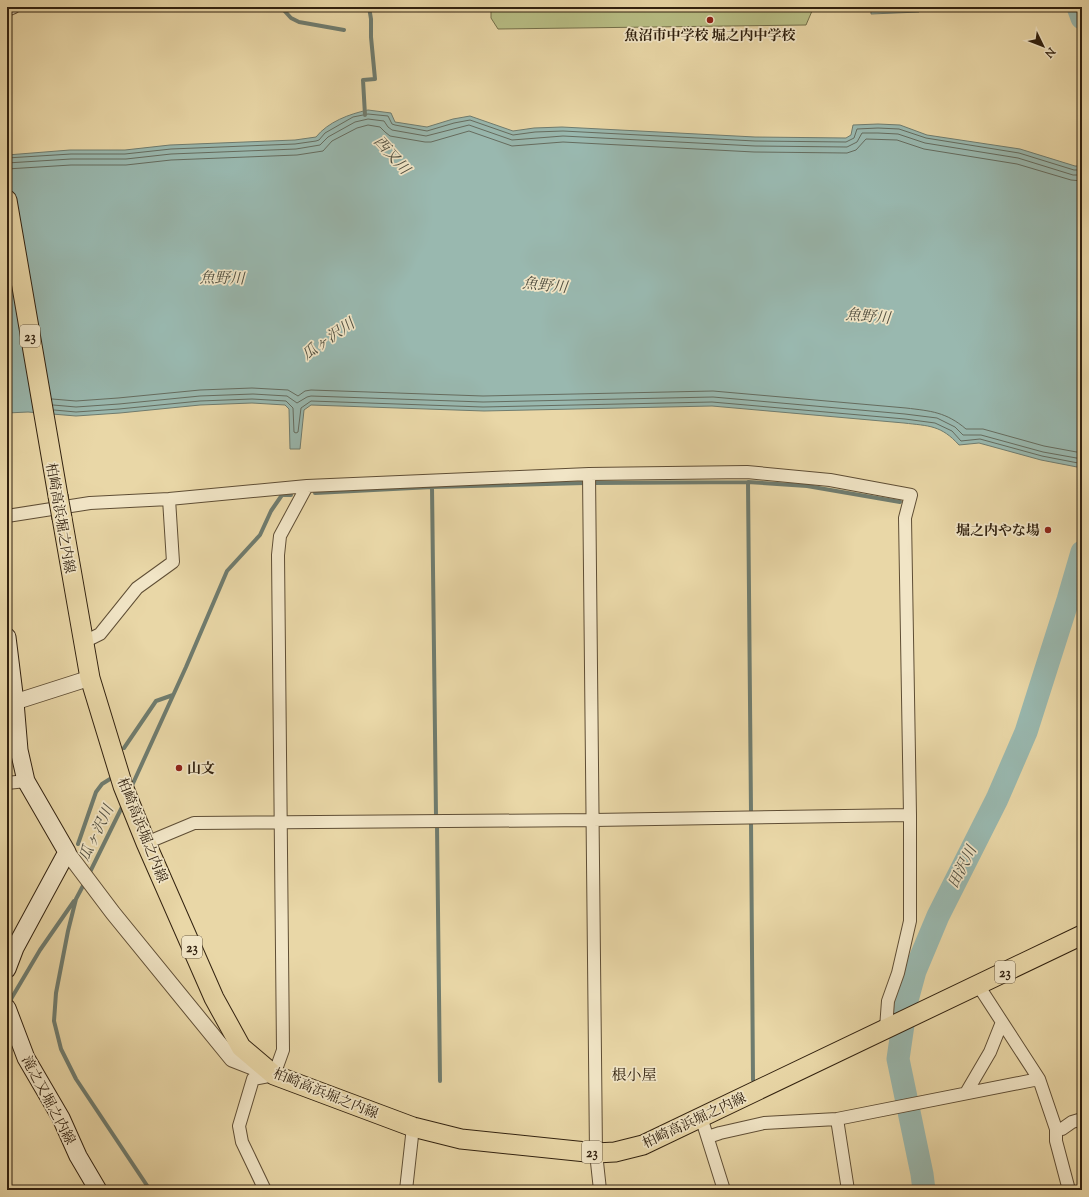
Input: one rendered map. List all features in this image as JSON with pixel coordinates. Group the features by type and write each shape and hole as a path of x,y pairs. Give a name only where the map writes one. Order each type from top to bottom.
{"main road":[{"name":"柏崎高浜堀之内線","path":"7,200 71,576 90,678 123,786 214,998 241,1047 274,1075 413,1127 461,1139 596,1153 615,1152 643,1145 1082,935"},
{"path":"7,637 11,701 26,781 67,852 15,948 7,970"},
{"name":"滝之又堀之内線","path":"7,1008 26,1058 61,1118 78,1156 98,1190"}],"street":[{"path":"7,10 14,7"},
{"path":"7,516 90,503 169,499 307,486 589,474 746,472 830,480 911,495 905,518 910,815 910,921 898,973 888,1001 890,1026"},
{"path":"589,474 596,1153 600,1190"},
{"path":"274,1075 283,1050 282,822 278,555 280,536 307,486"},
{"path":"84,642 100,634 137,588 173,562 169,499"},
{"path":"11,701 90,678"},
{"path":"7,783 26,781"},
{"path":"146,842 194,823 593,820 910,815"},
{"path":"67,852 113,913 232,1059 274,1075"},
{"path":"978,984 1040,1079 1056,1128 1056,1141 1069,1190"},
{"path":"966,1093 990,1052 1002,1022"},
{"path":"264,1190 242,1142 239,1126 253,1079 274,1075"},
{"path":"708,1137 764,1123 837,1119 1040,1079"},
{"path":"701,1117 724,1190"},
{"path":"837,1119 848,1190"},
{"path":"1056,1128 1062,1129 1072,1122 1082,1119"},
{"path":"406,1190 413,1127"}],"green space":[{"path":"491,7 812,7 812,11 806,25 498,29 491,18"}],"water":[{"path":"871,7 919,7 919,12 871,14"},
{"name":"魚野川","path":"368,110 391,113 395,122 427,127 453,119 470,116 513,131 534,128 562,127 755,137 846,138 851,135 853,125 900,125 927,135 1020,149 1075,166 1082,166 1082,470 1077,467 1041,460 979,443 959,445 940,430 928,426 712,406 484,411 311,405 304,410 300,449 290,449 289,409 285,405 252,403 200,405 76,416 28,412 7,413 7,155 70,150 125,150 170,145 295,140 316,137 339,119"}],"waterway":[{"path":"281,7 291,18 299,22 344,30"},
{"name":"西又川","path":"365,115 363,80 375,79 369,7"},
{"path":"1078,7 1082,18"},
{"path":"748,482 751,811"},
{"path":"593,483 748,482 807,486 900,502"},
{"path":"315,493 432,487 585,483"},
{"path":"432,487 436,816"},
{"name":"瓜ヶ沢川","path":"130,790 186,667 227,571 260,535 271,511 282,495 291,495"},
{"name":"田沢川","path":"924,1190 898,1059 906,1004 915,971 938,916 997,799 1026,732 1082,552"},
{"path":"124,748 156,701 173,695"},
{"path":"78,844 96,792 102,784 110,779"},
{"name":"瓜ヶ沢川","path":"88,876 124,803"},
{"path":"751,821 753,1080"},
{"path":"437,825 440,1081"},
{"name":"瓜ヶ沢川","path":"85,882 76,899 68,931 56,993 54,1021 61,1049 76,1079 150,1190"},
{"path":"11,999 40,950 74,901"}],"place":[{"name":"魚沼市中学校 堀之内中学校","path":"710,20"},
{"name":"堀之内やな場","path":"1048,530"},
{"name":"山文","path":"179,768"}],"district":[{"name":"根小屋","path":"634,1075"}]}
